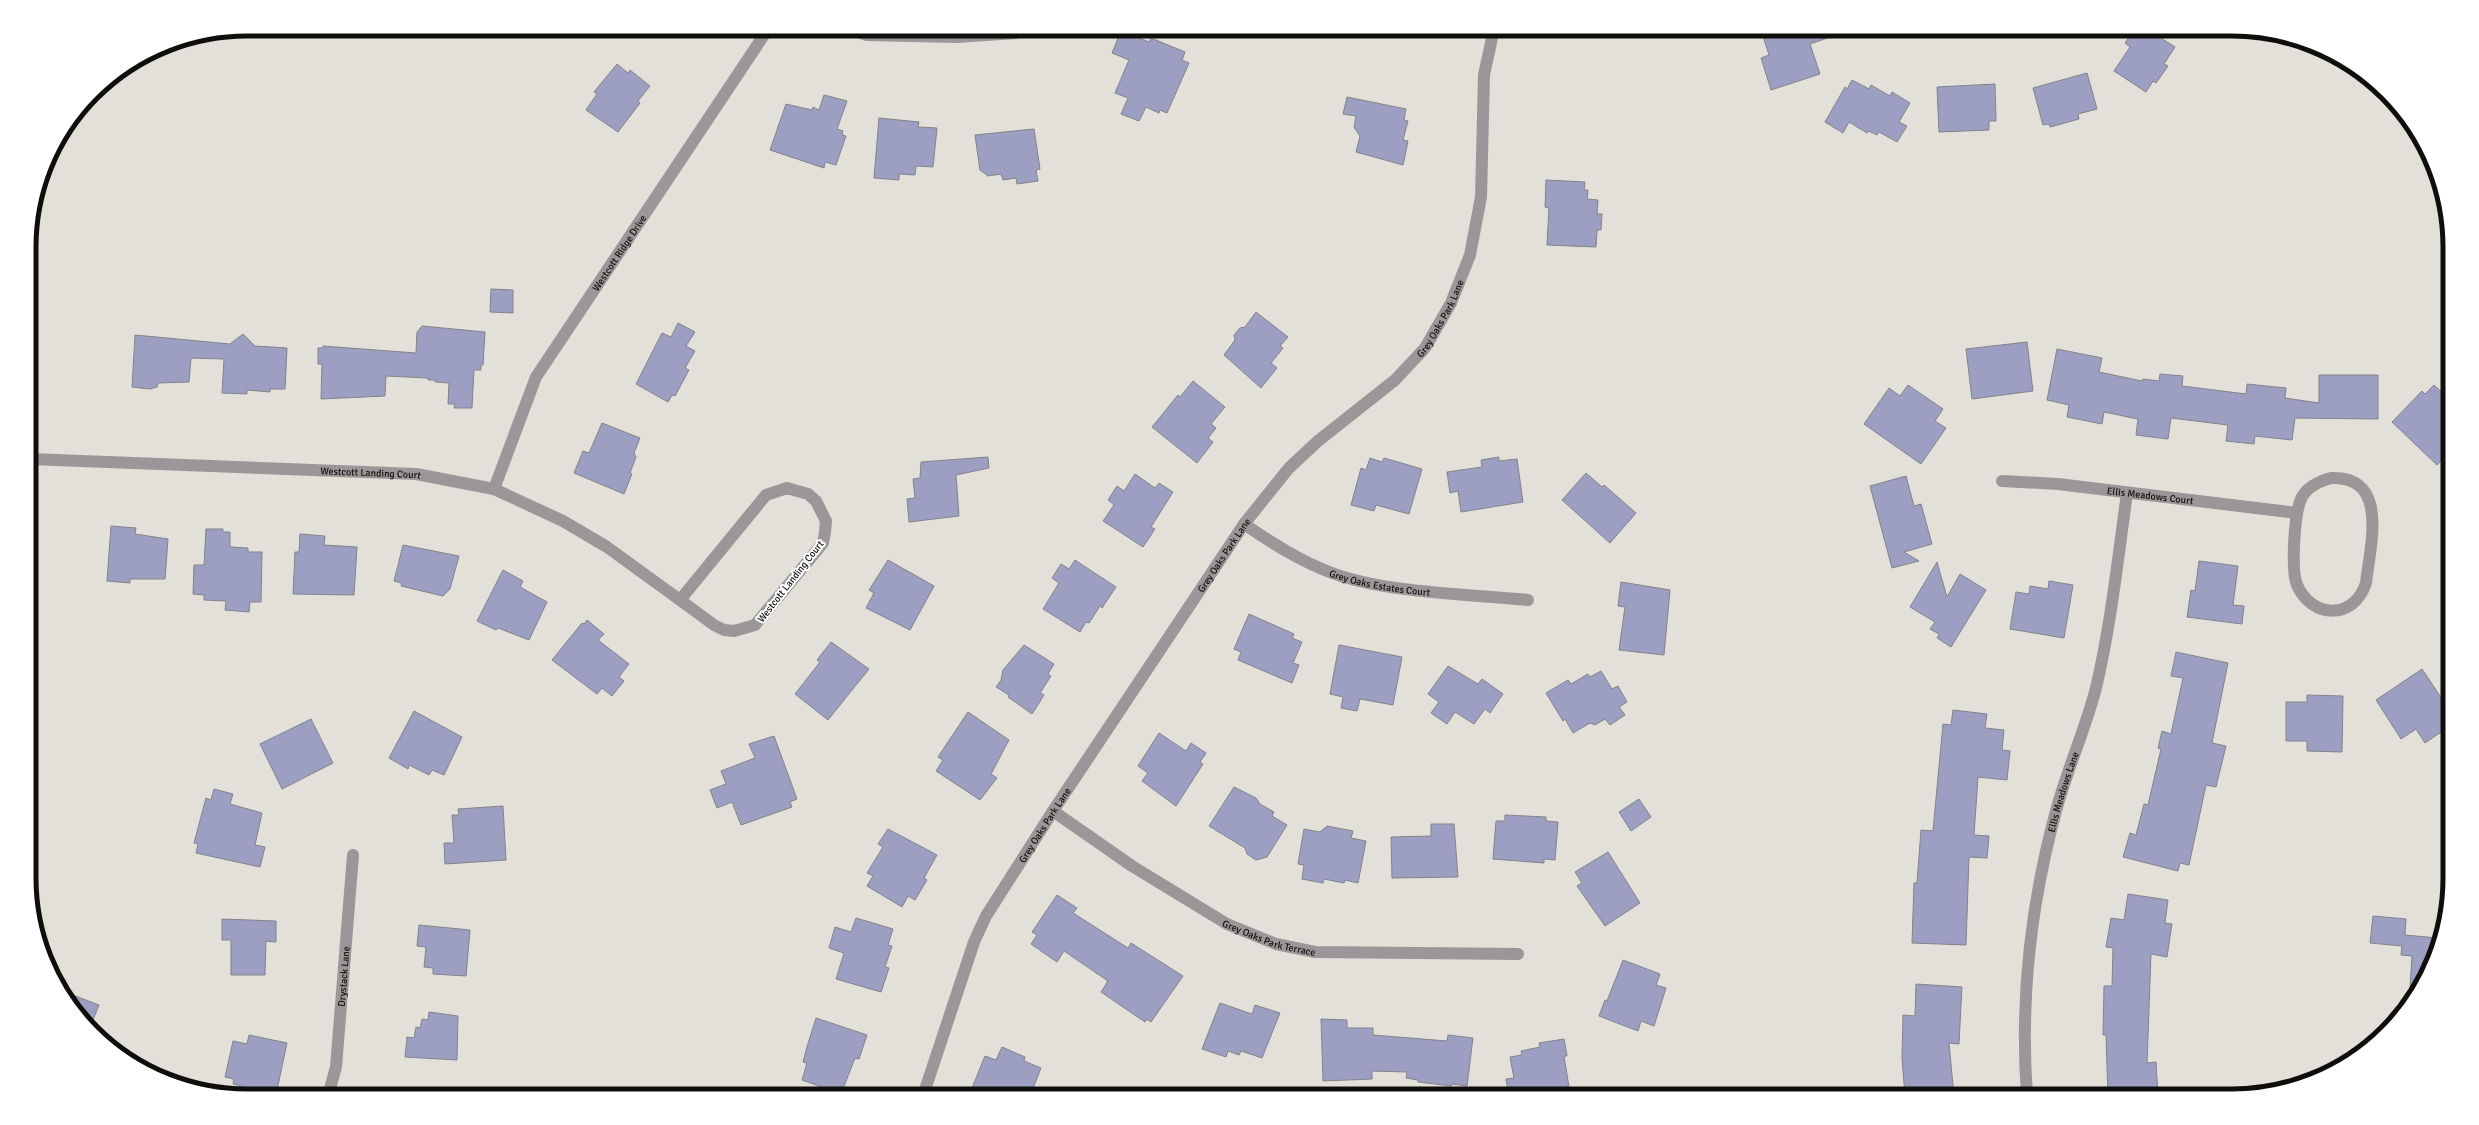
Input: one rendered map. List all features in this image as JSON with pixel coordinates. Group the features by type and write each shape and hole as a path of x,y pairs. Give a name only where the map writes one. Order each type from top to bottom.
{"street":[{"name":"Westcott Ridge Drive","path":"494,489 536,377 763,36"},
{"path":"911,36 971,36"},
{"name":"Grey Oaks Park Lane","path":"925,1089 974,942 1002,890 1244,524 1289,468 1318,441 1395,380 1415,359 1424,348 1451,303 1470,255 1481,196 1484,75 1492,36"},
{"name":"Westcott Landing Court","path":"36,459 416,474 494,489 563,521 601,543 714,625 724,630 734,631 755,625 823,543 826,521 816,501 808,494 787,488 766,495 680,600"},
{"path":"2344,478 2355,482 2365,491 2372,504 2373,518 2366,583 2357,602 2348,608 2337,611 2325,610 2314,605 2303,596 2296,583 2294,570 2297,513 2301,498 2319,481 2344,478"},
{"name":"Ellis Meadows Court","path":"2002,481 2058,484 2297,513"},
{"name":"Ellis Meadows Lane","path":"2027,1089 2026,985 2039,888 2056,811 2095,690 2105,649 2127,493"},
{"name":"Grey Oaks Estates Court","path":"1244,524 1289,554 1332,573 1375,584 1416,590 1528,600"},
{"name":"Grey Oaks Park Terrace","path":"1053,811 1132,866 1227,924 1276,944 1315,952 1518,954"},
{"name":"Drystack Lane","path":"330,1089 336,1067 353,855"}],"building":[{"path":"1119,36 1134,36 1149,42 1151,38 1185,52 1182,60 1189,63 1167,113 1160,110 1159,113 1146,107 1139,121 1121,114 1128,98 1115,93 1129,60 1112,53"},
{"path":"1763,36 1833,36 1810,44 1820,74 1771,90 1761,58 1769,55"},
{"path":"2130,36 2158,36 2175,47 2164,64 2168,66 2156,83 2153,81 2146,92 2114,71 2130,47 2125,43"},
{"path":"617,64 628,73 630,70 650,86 638,101 640,103 618,132 586,110 597,94 594,92"},
{"path":"2087,73 2097,109 2078,114 2079,119 2050,127 2049,124 2043,125 2033,88"},
{"path":"1852,80 1869,89 1871,85 1890,96 1892,92 1910,103 1899,122 1907,126 1897,142 1879,132 1877,135 1869,131 1867,133 1849,122 1843,133 1825,122 1845,87 1847,89"},
{"path":"1995,84 1996,121 1989,121 1989,130 1939,132 1937,87"},
{"path":"824,95 847,101 837,129 843,131 842,135 846,136 836,165 825,162 824,168 770,150 786,104 812,110 813,107 819,110"},
{"path":"1347,97 1406,109 1404,120 1408,121 1403,140 1408,141 1403,165 1356,152 1360,136 1354,127 1356,116 1343,114"},
{"path":"879,118 919,122 918,127 937,128 933,167 916,166 915,175 899,174 899,180 874,178"},
{"path":"1034,129 1040,169 1036,170 1038,181 1017,184 1016,178 1003,180 1001,174 988,176 980,170 975,135"},
{"path":"1546,180 1585,182 1584,190 1588,190 1587,199 1598,200 1597,214 1602,214 1601,230 1597,230 1596,247 1547,245 1549,208 1545,207"},
{"path":"491,289 513,290 513,313 490,312"},
{"path":"1256,312 1288,337 1280,346 1283,348 1271,363 1277,368 1261,388 1224,355 1235,340 1234,335 1240,328 1245,327"},
{"path":"678,323 695,332 686,346 695,351 685,368 689,370 675,396 672,395 668,402 636,384 662,333 671,337"},
{"path":"422,326 485,332 483,365 481,365 481,370 474,370 472,408 454,408 455,404 448,404 449,383 435,382 435,380 428,380 428,378 386,376 385,396 321,399 322,364 318,364 318,348 323,348 323,346 416,353 417,332"},
{"path":"243,334 255,346 287,348 285,389 270,389 270,392 247,390 247,394 222,393 224,359 191,358 189,382 158,383 157,387 150,389 132,387 135,335 230,344"},
{"path":"2027,342 2033,391 1972,399 1966,349"},
{"path":"2057,349 2102,358 2099,372 2142,381 2143,379 2159,381 2160,374 2183,376 2182,386 2246,394 2247,384 2286,388 2285,398 2319,403 2319,375 2378,375 2378,419 2295,418 2292,440 2255,436 2254,444 2226,441 2228,425 2171,418 2168,439 2136,435 2138,419 2104,412 2102,424 2067,417 2069,405 2047,400"},
{"path":"1193,381 1225,407 1211,424 1216,428 1208,438 1213,442 1197,463 1152,427 1178,395 1180,397"},
{"path":"1908,385 1943,409 1935,421 1946,428 1921,464 1864,424 1889,388 1900,396"},
{"path":"2434,385 2443,393 2443,399 2441,401 2443,403 2443,459 2437,465 2392,422 2422,391 2425,394"},
{"path":"602,423 640,438 634,453 636,457 630,473 632,474 624,494 574,473 583,451 589,453"},
{"path":"988,457 989,468 956,475 959,516 909,522 907,499 915,498 913,479 920,478 921,462"},
{"path":"1499,457 1499,461 1517,459 1523,502 1461,512 1458,491 1450,493 1447,472 1482,467 1481,460"},
{"path":"1370,458 1382,462 1384,458 1422,469 1409,514 1376,505 1374,511 1351,505 1361,468 1366,470"},
{"path":"1586,473 1602,487 1604,485 1636,513 1610,543 1562,500"},
{"path":"1135,474 1155,488 1159,483 1173,492 1151,527 1155,529 1143,547 1103,521 1114,505 1108,500 1117,486 1124,491"},
{"path":"1906,476 1914,506 1921,504 1932,544 1904,552 1919,561 1892,568 1870,486"},
{"path":"111,526 136,528 135,534 168,539 165,579 130,579 130,583 107,581"},
{"path":"206,529 223,529 223,532 230,532 230,547 248,548 248,552 262,552 261,602 250,602 249,612 225,610 226,601 204,600 204,595 193,594 194,565 204,565"},
{"path":"300,534 325,536 324,545 357,547 354,595 293,594 295,552 299,552"},
{"path":"403,545 459,556 450,589 443,596 401,586 402,583 394,581"},
{"path":"888,560 934,586 910,630 866,608 874,593 869,590"},
{"path":"1075,560 1116,587 1102,608 1100,606 1089,623 1086,622 1080,632 1043,609 1059,583 1052,578 1061,564 1069,569"},
{"path":"2199,561 2238,566 2233,605 2244,606 2242,624 2187,617 2191,590 2195,591"},
{"path":"1937,562 1947,597 1960,574 1986,590 1951,647 1937,638 1939,634 1930,629 1935,622 1910,607"},
{"path":"503,570 523,581 520,587 547,602 529,640 498,628 496,630 477,621"},
{"path":"2049,581 2073,585 2064,638 2010,629 2016,592 2029,594 2030,586 2048,589"},
{"path":"1621,582 1670,590 1664,655 1619,650 1625,607 1618,606"},
{"path":"1249,614 1294,634 1292,638 1302,642 1293,663 1299,665 1292,683 1238,660 1241,652 1234,649"},
{"path":"587,620 604,634 598,640 629,664 619,677 624,681 612,696 602,688 597,694 552,660 582,623 584,624"},
{"path":"831,642 869,669 828,720 795,694 820,662 817,660"},
{"path":"1024,645 1054,664 1048,674 1051,676 1040,693 1044,695 1032,714 1008,697 1009,695 996,687 1001,680 1003,670"},
{"path":"1339,645 1402,657 1393,705 1360,699 1357,711 1341,708 1343,697 1330,694"},
{"path":"2176,652 2228,663 2212,743 2226,746 2216,787 2206,785 2189,865 2180,863 2178,871 2123,857 2130,833 2136,835 2144,804 2148,805 2161,749 2158,748 2162,731 2171,734 2183,678 2171,676"},
{"path":"1448,666 1478,684 1482,679 1503,694 1490,713 1485,709 1474,724 1455,712 1447,724 1431,713 1439,702 1428,694"},
{"path":"2422,669 2443,700 2443,731 2425,743 2416,729 2401,739 2376,700"},
{"path":"1601,671 1612,689 1618,686 1627,702 1619,707 1625,715 1610,725 1605,719 1595,725 1590,723 1573,733 1565,719 1563,721 1546,693 1568,680 1571,684 1588,674 1590,677"},
{"path":"2307,695 2343,696 2342,752 2307,751 2307,741 2286,741 2286,702 2307,702"},
{"path":"1953,710 1987,714 1985,728 2004,730 2002,750 2010,751 2007,780 1978,777 1974,835 1989,836 1987,858 1969,857 1966,945 1912,943 1914,883 1917,883 1921,830 1933,831 1943,724 1951,725"},
{"path":"414,711 462,737 444,775 432,770 429,775 409,765 408,769 389,758"},
{"path":"968,712 1009,740 991,774 997,778 980,800 936,771 943,760 938,757"},
{"path":"311,719 333,763 282,789 260,744"},
{"path":"1159,733 1186,751 1191,743 1206,753 1200,762 1203,764 1176,806 1142,781 1148,773 1138,766"},
{"path":"774,736 797,799 790,802 792,807 741,825 732,802 717,808 710,790 726,784 721,771 755,758 749,744"},
{"path":"1234,787 1256,798 1260,804 1274,812 1272,816 1287,825 1267,857 1256,860 1247,854 1245,848 1209,826"},
{"path":"214,789 233,794 230,804 262,813 255,845 265,847 260,867 196,853 198,844 194,843 206,798 211,800"},
{"path":"1639,799 1651,817 1631,831 1619,812"},
{"path":"503,806 506,860 445,864 444,843 454,843 452,815 459,815 458,809"},
{"path":"1505,815 1546,817 1546,821 1558,822 1555,860 1544,859 1544,863 1493,859 1496,821 1505,821"},
{"path":"1431,824 1454,824 1458,877 1392,878 1391,837 1431,836"},
{"path":"1327,826 1353,831 1351,838 1366,841 1358,883 1345,880 1344,883 1324,879 1323,883 1302,879 1304,865 1298,864 1304,829 1320,832"},
{"path":"888,829 937,855 924,878 927,880 915,900 908,896 902,907 867,886 873,876 867,873 883,847 878,844"},
{"path":"1608,852 1640,903 1605,926 1577,886 1582,883 1575,872"},
{"path":"2128,894 2168,900 2165,923 2172,924 2167,957 2151,954 2147,1063 2156,1062 2158,1089 2108,1089 2106,1035 2103,1035 2104,986 2112,986 2113,948 2106,947 2111,918 2124,920"},
{"path":"1057,895 1077,908 1073,913 1128,948 1131,943 1183,976 1151,1022 1147,1019 1145,1022 1101,992 1108,981 1064,951 1057,962 1031,944 1037,935 1032,932"},
{"path":"2373,916 2406,919 2405,935 2435,938 2427,959 2410,992 2412,956 2401,955 2402,946 2370,943"},
{"path":"856,918 893,929 888,945 892,946 885,967 889,968 881,992 836,979 844,953 829,948 835,927 851,932"},
{"path":"222,919 276,921 276,942 266,941 265,975 231,975 231,940 222,940"},
{"path":"419,925 470,930 466,976 433,974 433,968 424,967 426,947 417,946"},
{"path":"1623,960 1660,974 1656,985 1666,988 1654,1026 1641,1021 1638,1031 1599,1016 1605,1000 1607,1001"},
{"path":"1916,984 1962,987 1959,1044 1949,1043 1953,1089 1904,1089 1902,1058 1903,1015 1915,1016"},
{"path":"71,994 99,1005 92,1021"},
{"path":"1220,1003 1252,1014 1255,1005 1280,1013 1262,1058 1241,1051 1239,1055 1228,1051 1226,1057 1202,1049"},
{"path":"429,1012 458,1016 457,1060 405,1057 407,1037 414,1038 416,1027 420,1028 422,1019 428,1020"},
{"path":"816,1018 867,1035 859,1059 855,1058 843,1089 827,1089 802,1080 807,1063 803,1062"},
{"path":"1321,1019 1347,1020 1347,1028 1373,1028 1373,1035 1447,1041 1448,1035 1473,1038 1467,1086 1452,1084 1451,1086 1418,1082 1418,1080 1406,1078 1407,1072 1372,1071 1372,1079 1323,1081"},
{"path":"249,1035 287,1043 277,1089 253,1089 233,1084 234,1079 225,1077 233,1041 247,1044"},
{"path":"1564,1039 1567,1056 1564,1056 1569,1087 1559,1089 1508,1089 1506,1079 1514,1078 1510,1057 1522,1055 1521,1051 1540,1047 1539,1043"},
{"path":"1002,1047 1025,1057 1024,1061 1041,1068 1033,1089 972,1088 985,1056 996,1060"}]}
